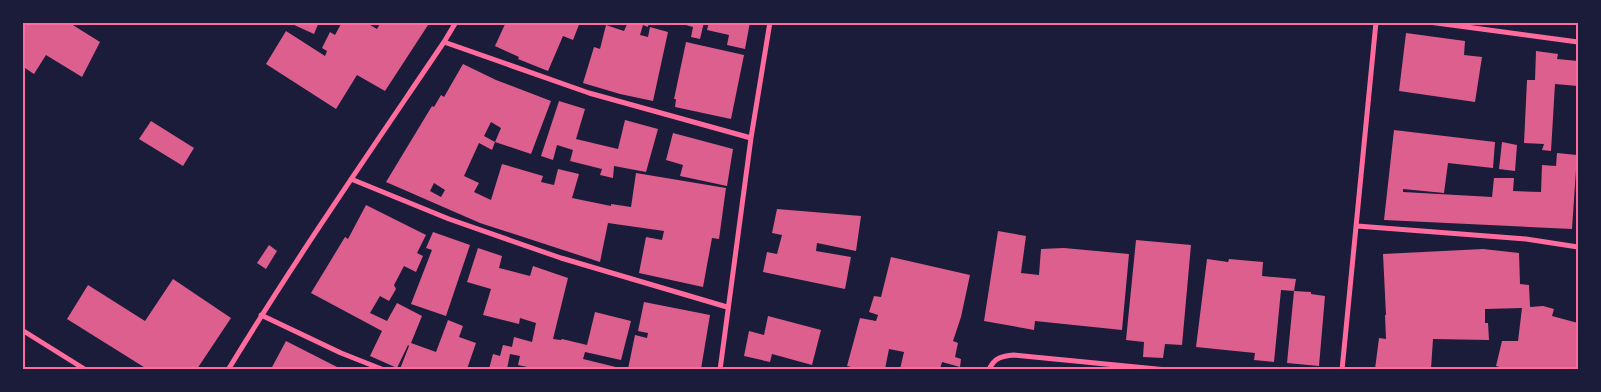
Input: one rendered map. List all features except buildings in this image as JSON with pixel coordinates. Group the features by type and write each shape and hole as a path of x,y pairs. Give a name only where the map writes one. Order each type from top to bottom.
{"street":[{"path":"228,370 261,316 456,22"},
{"path":"720,370 751,138 770,22"},
{"path":"1342,370 1376,22"},
{"path":"1429,22 1578,42"},
{"path":"444,42 589,93 751,138"},
{"path":"351,179 449,219 561,258 727,307"},
{"path":"1356,226 1526,239 1578,246"},
{"path":"261,316 341,353 384,370"},
{"path":"22,330 86,370"},
{"path":"989,370 991,364 1000,357 1014,355 1167,370"}]}
